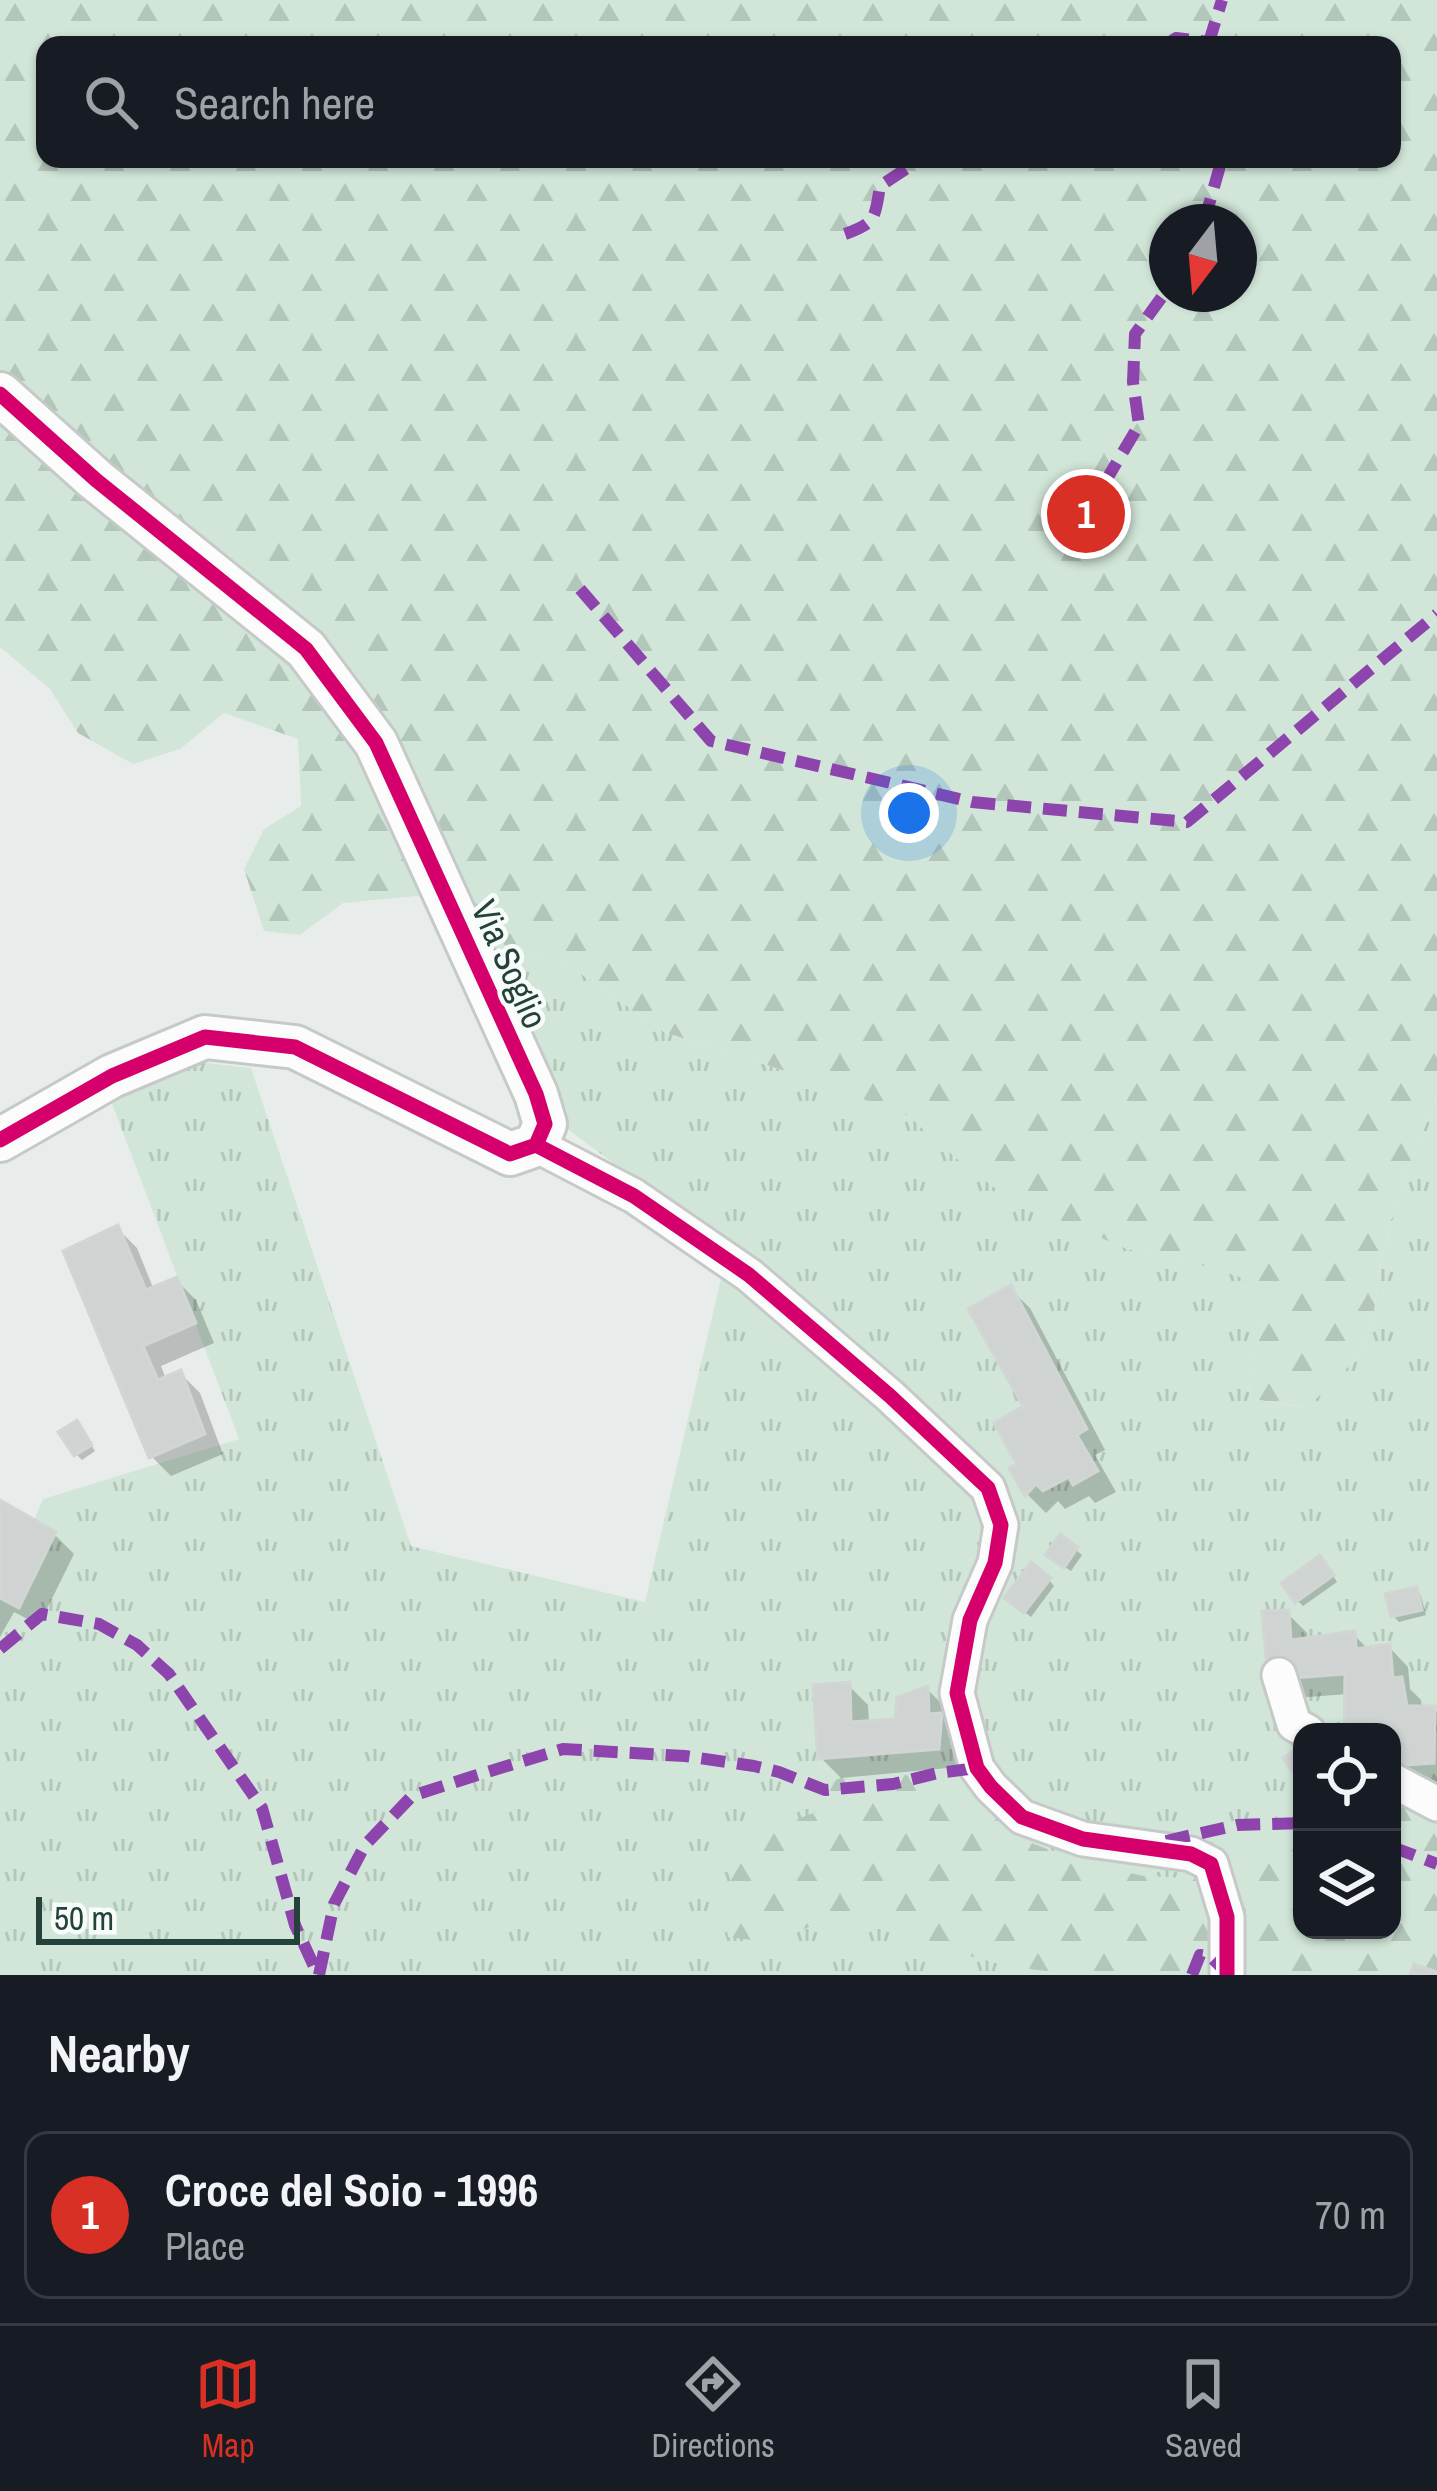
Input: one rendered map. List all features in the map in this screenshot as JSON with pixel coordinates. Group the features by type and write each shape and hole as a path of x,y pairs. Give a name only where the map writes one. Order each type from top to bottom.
{"street":[{"name":"Via Soglio","path":"0,394 96,480 306,649 376,743 536,1094 545,1124 536,1145"},
{"path":"0,1140 112,1076 205,1037 295,1047 510,1154 536,1145 634,1196 748,1275 890,1396 988,1488 1000,1525 998,1544 995,1563 970,1620 957,1693 977,1768 1022,1817 1082,1838 1191,1854 1211,1864 1227,1917 1227,1975"},
{"path":"1280,1675 1294,1723"},
{"path":"1401,1785 1437,1804"}],"green space":[{"path":"0,0 1437,0 1437,1098 1408,1167 1380,1263 1373,1320 1358,1357 1307,1408 1249,1398 1251,1364 1264,1323 1243,1278 1127,1249 1009,1198 907,1115 664,1032 567,964 486,939 406,776 0,371"},
{"path":"0,418 285,656 355,746 426,895 343,903 300,935 264,931 244,869 264,829 301,806 298,739 224,713 180,749 133,764 78,733 50,689 0,647"},
{"path":"486,939 567,964 664,1032 908,1115 970,1170 1127,1249 1244,1278 1264,1323 1251,1364 1249,1398 1306,1408 1358,1357 1373,1320 1380,1263 1408,1167 1437,1098 1437,1975 0,1975 0,1600 43,1499 239,1439 111,1101 197,1062 251,1068 411,1546 645,1602 728,1249 565,1127 560,1105"},
{"path":"1437,1725 1437,1975 1078,1975 1006,1966 942,1948 888,1923 832,1916 775,1943 728,1937 724,1900 736,1861 774,1828 816,1812 835,1780 871,1767 921,1778 1034,1844 1092,1865 1144,1876 1210,1879 1251,1860 1293,1795 1293,1939 1401,1939 1401,1745"}],"building":[{"path":"118,1225 146,1290 177,1277 196,1323 143,1346 158,1380 181,1370 205,1434 149,1458 63,1251"},
{"path":"1011,1285 1087,1429 1077,1435 1098,1471 1073,1485 1069,1477 1043,1491 1036,1484 1025,1496 1009,1468 1017,1464 994,1423 1023,1406 968,1309"},
{"path":"77,1420 92,1445 74,1456 58,1432"},
{"path":"0,1500 56,1532 19,1608 0,1598"},
{"path":"1060,1534 1078,1547 1064,1568 1045,1555"},
{"path":"1320,1555 1334,1575 1295,1603 1281,1583"},
{"path":"1031,1562 1051,1578 1024,1613 1004,1598"},
{"path":"1417,1587 1422,1610 1391,1617 1385,1594"},
{"path":"1289,1610 1291,1640 1355,1631 1356,1649 1390,1644 1393,1678 1402,1677 1407,1706 1435,1706 1434,1763 1401,1765 1401,1723 1344,1723 1345,1674 1268,1680 1262,1611"},
{"path":"850,1682 851,1722 895,1719 897,1697 928,1686 929,1714 942,1713 939,1749 818,1759 813,1685"},
{"path":"1293,1751 1293,1772 1283,1758"},
{"path":"1414,1964 1437,1972 1437,1975 1410,1975"}],"marked path":[{"path":"1211,36 1222,0"},
{"path":"845,234 872,218 880,186 907,168"},
{"path":"1209,204 1219,168"},
{"path":"1086,514 1139,425 1133,382 1135,334 1151,312"},
{"path":"580,589 711,741 972,802 1187,822 1437,614"},
{"path":"0,1649 42,1614 99,1624 137,1645 169,1674 262,1808 295,1925 318,1975"},
{"path":"319,1975 334,1904 365,1845 412,1796 474,1776 563,1749 685,1756 754,1766 825,1790 893,1784 977,1768"},
{"path":"1166,1841 1237,1825 1293,1823"},
{"path":"1401,1850 1437,1864"},
{"path":"1192,1975 1200,1955 1211,1957 1227,1973"}],"cycle path":[{"path":"0,394 96,480 306,649 376,743 536,1094 545,1124 536,1145 510,1154 295,1047 205,1037 112,1076 0,1140"},
{"path":"536,1145 634,1196 749,1275 988,1488 1001,1525 995,1563 970,1620 957,1693 977,1768 1022,1817 1083,1839 1191,1854 1211,1864 1227,1917 1227,1975"}],"place":[{"name":"Croce del Soio - 1996","path":"1086,514"}]}
